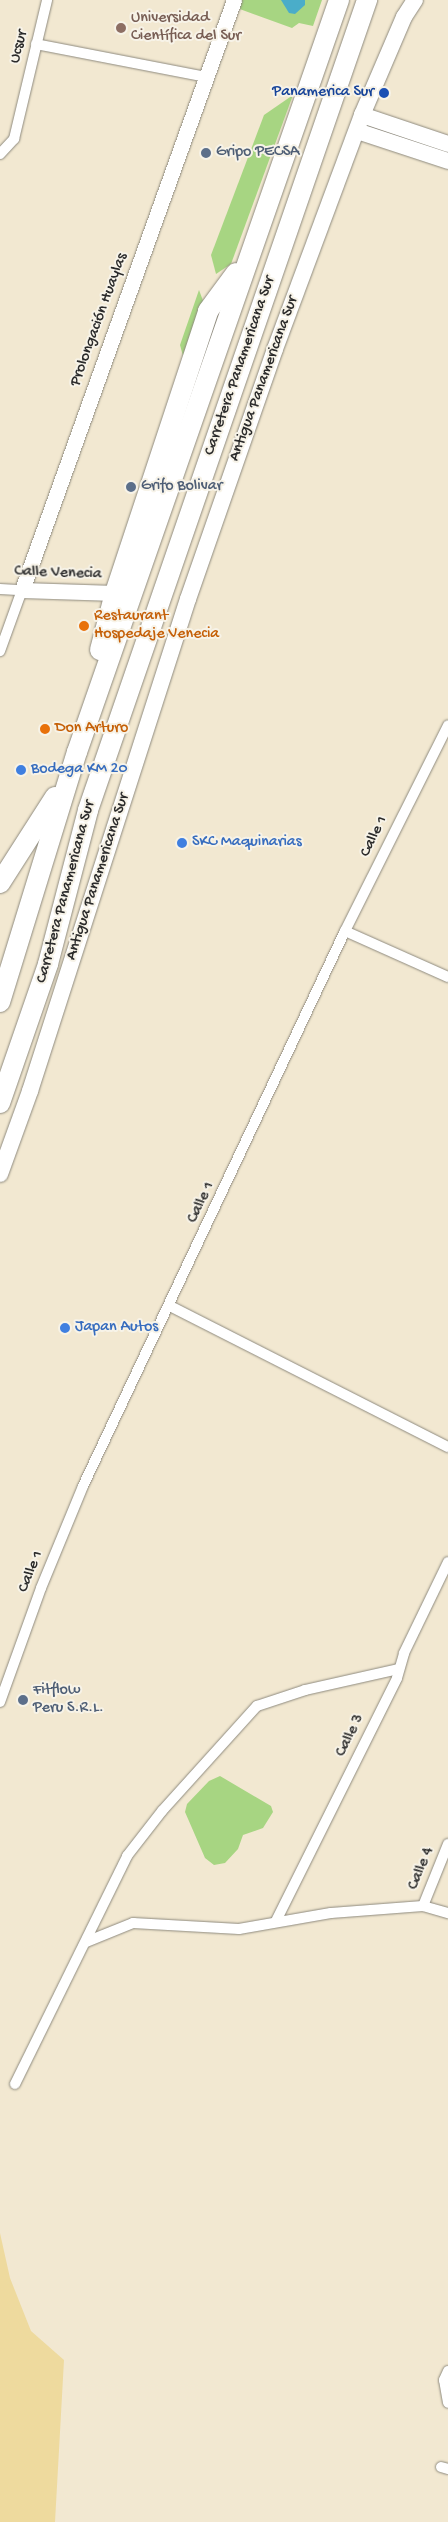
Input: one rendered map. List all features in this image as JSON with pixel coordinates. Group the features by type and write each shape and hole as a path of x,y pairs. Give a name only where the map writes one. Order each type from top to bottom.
{"highway":[{"name":"Carretera Panamericana Sur","path":"0,1002 77,752 339,0"},
{"name":"Carretera Panamericana Sur","path":"0,1104 48,964 88,810 367,0"},
{"path":"359,22 373,0"},
{"path":"77,752 115,593 208,311 249,255"},
{"name":"Carretera Panamericana Sur","path":"0,883 70,774"}],"main road":[{"name":"Antigua Panamericana Sur","path":"404,0 404,17"},
{"name":"Antigua Panamericana Sur","path":"0,1174 30,1091 207,544 274,349 360,123 404,17 415,0"},
{"path":"360,123 448,144"},
{"path":"360,123 448,161"}],"street":[{"name":"Ucsur","path":"0,154 14,139 48,0"},
{"name":"Prolongación Huaylas","path":"0,651 234,0"},
{"path":"36,44 206,77"},
{"name":"Calle Venecia","path":"0,589 115,593"},
{"name":"Calle 1","path":"0,1702 41,1588 83,1486 170,1306 345,932 448,725"},
{"path":"345,932 448,977"},
{"path":"170,1306 448,1447"},
{"name":"Calle 3","path":"276,1921 399,1669 448,1562"},
{"path":"15,2084 127,1856 162,1811 257,1706 304,1690 399,1669"},
{"name":"Calle 4","path":"423,1906 448,1844"},
{"path":"86,1942 133,1924 239,1929 276,1921 423,1906 448,1913"},
{"path":"448,2371 444,2380 448,2403"}],"green space":[{"path":"240,0 322,0 313,26 299,23 292,28 237,8"},
{"path":"293,95 231,264 216,274 211,255 264,115"},
{"path":"199,290 205,306 186,367 180,345"},
{"path":"220,1776 271,1806 273,1812 263,1828 243,1835 238,1849 225,1863 214,1865 205,1858 185,1812 187,1804 209,1781"}],"sand":[{"path":"0,2233 10,2278 31,2331 64,2360 55,2522 0,2522"}],"water":[{"path":"281,0 305,0 305,5 295,14 289,13"}],"place":[{"name":"Universidad Científica del Sur","path":"121,28"},
{"name":"Panamerica Sur","path":"384,93"},
{"name":"Gripo PECSA","path":"206,153"},
{"name":"Grifo Bolivar","path":"131,487"},
{"name":"Restaurant Hospedaje Venecia","path":"84,626"},
{"name":"Don Arturo","path":"45,729"},
{"name":"Bodega KM 20","path":"21,770"},
{"name":"SKC Maquinarias","path":"182,843"},
{"name":"Japan Autos","path":"65,1328"},
{"name":"Fitflow Peru S.R.L.","path":"23,1700"}]}
